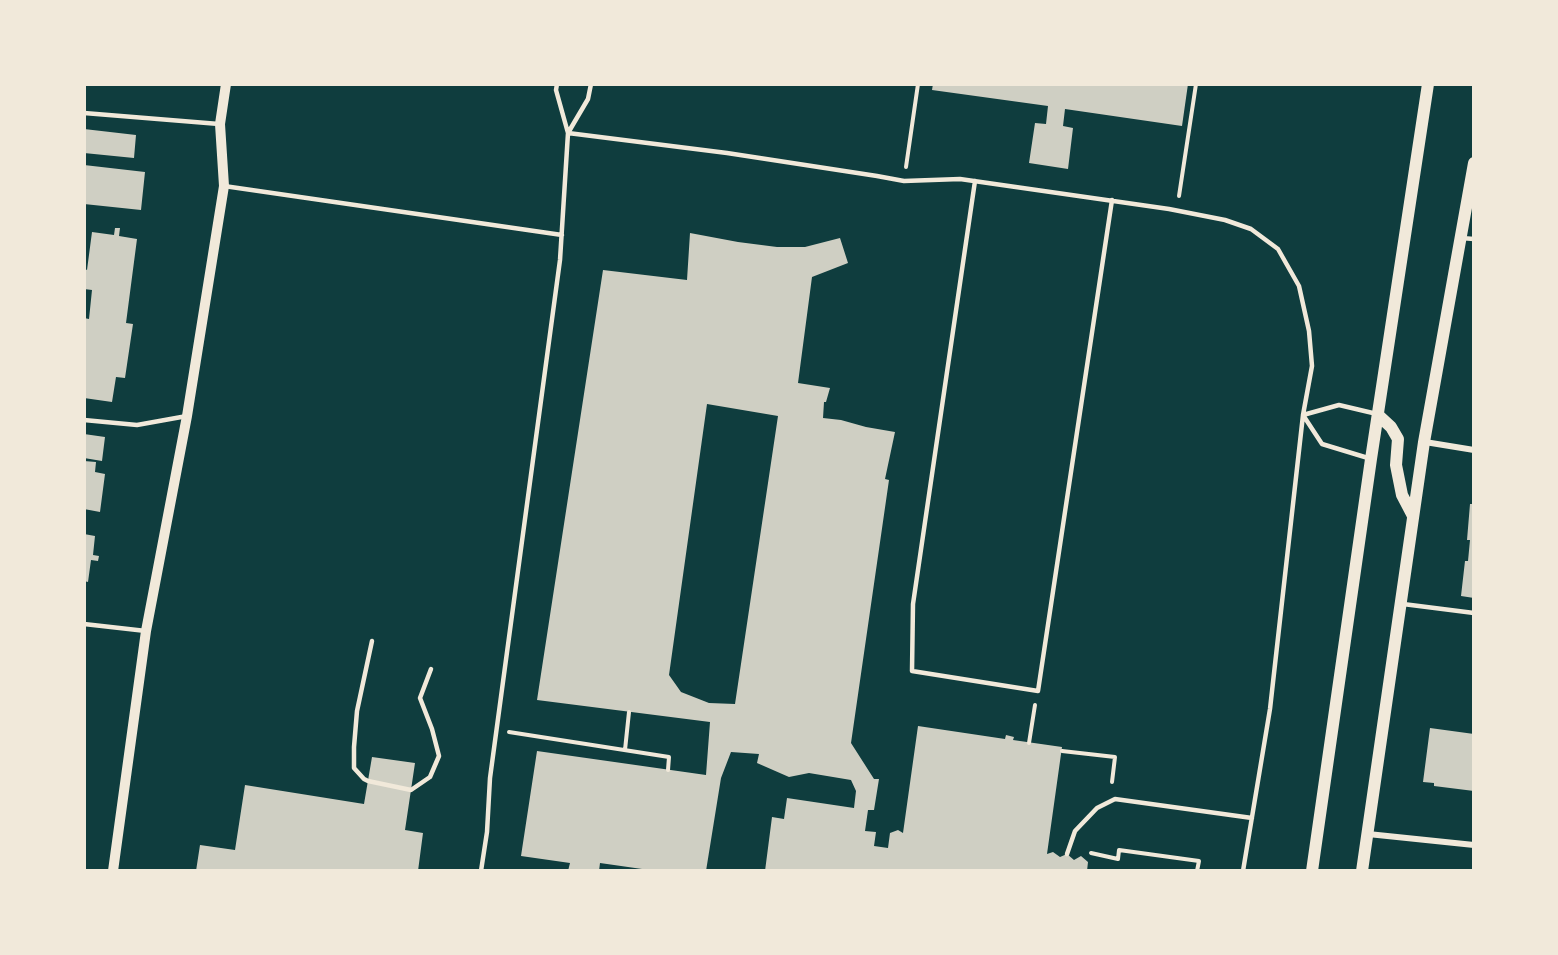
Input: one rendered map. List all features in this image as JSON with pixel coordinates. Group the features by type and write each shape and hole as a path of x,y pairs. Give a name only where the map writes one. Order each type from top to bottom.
{"main road":[{"path":"1312,871 1428,84"},
{"path":"1362,871 1424,442 1468,238 1474,163"},
{"path":"1378,414 1391,427 1398,439 1396,465 1402,495 1413,516"}],"street":[{"path":"113,871 146,631 187,416 224,186 220,124 226,84"},
{"path":"1424,442 1474,450"},
{"path":"1367,834 1474,845"}],"lane":[{"path":"481,871 487,832 490,778 560,260 568,133 556,90 557,84"},
{"path":"568,133 588,99 591,84"},
{"path":"84,112 220,124"},
{"path":"568,133 738,155 904,181 960,179 1169,209 1225,220 1251,229 1278,249 1299,286 1309,331 1312,366 1303,415 1270,709 1243,871"},
{"path":"975,181 913,604 912,671 1038,691 1112,200"},
{"path":"224,186 562,236"},
{"path":"1303,415 1339,405 1378,414"},
{"path":"1303,415 1322,444 1371,459"},
{"path":"84,420 137,425 187,416"},
{"path":"1400,603 1474,613"},
{"path":"84,624 146,631"},
{"path":"372,641 357,711 354,747 354,768 364,779 411,790 430,777 439,756 420,698 431,669"},
{"path":"1067,854 1075,831 1096,808 1114,799 1252,818"}],"path":[{"path":"905,171 918,84"},
{"path":"1179,199 1196,84"},
{"path":"1029,742 1038,691"},
{"path":"625,750 629,712"},
{"path":"506,732 669,757 668,770"},
{"path":"1062,751 1115,757 1112,782"},
{"path":"1091,853 1118,859 1119,850 1199,861 1197,871"}],"building":[{"path":"933,84 1188,84 1182,126 1065,109 1063,126 1073,128 1068,169 1029,163 1035,123 1046,124 1048,106 932,90"},
{"path":"84,129 136,135 134,158 84,153"},
{"path":"84,165 145,172 141,210 84,204"},
{"path":"115,228 120,228 119,236 137,239 126,323 133,324 125,378 116,377 112,402 84,398 84,318 89,319 92,290 84,289 84,274 85,269 87,270 92,232 114,235"},
{"path":"690,233 777,247 805,247 840,238 848,263 812,277 798,383 830,388 826,402 824,402 823,418 895,432 885,479 889,480 851,743 874,779 879,779 874,810 868,810 865,831 876,832 874,846 888,848 890,833 898,830 903,833 918,726 1005,739 1006,735 1014,737 1013,740 1062,747 1047,854 1053,852 1060,857 1067,854 1074,860 1081,856 1088,862 1087,871 765,871 772,817 784,819 787,798 854,808 856,791 851,780 809,773 789,777 757,763 759,754 731,752 721,778 706,871 656,871 600,863 599,871 568,871 570,863 521,856 537,751 706,775 710,722 537,700 603,270 687,280","holes":["707,404 778,416 735,704 709,703 681,692 669,675"]},
{"path":"84,434 105,437 102,461 84,458"},
{"path":"84,461 96,462 95,472 105,474 100,512 84,509"},
{"path":"1470,504 1474,504 1474,598 1461,596 1465,561 1468,561"},
{"path":"84,534 95,536 93,555 99,556 98,561 91,560 88,582 84,581"},
{"path":"1430,728 1474,734 1474,791 1434,786 1434,783 1423,782"},
{"path":"372,757 415,763 405,830 423,833 418,871 196,871 200,845 235,850 245,785 364,804"}]}
